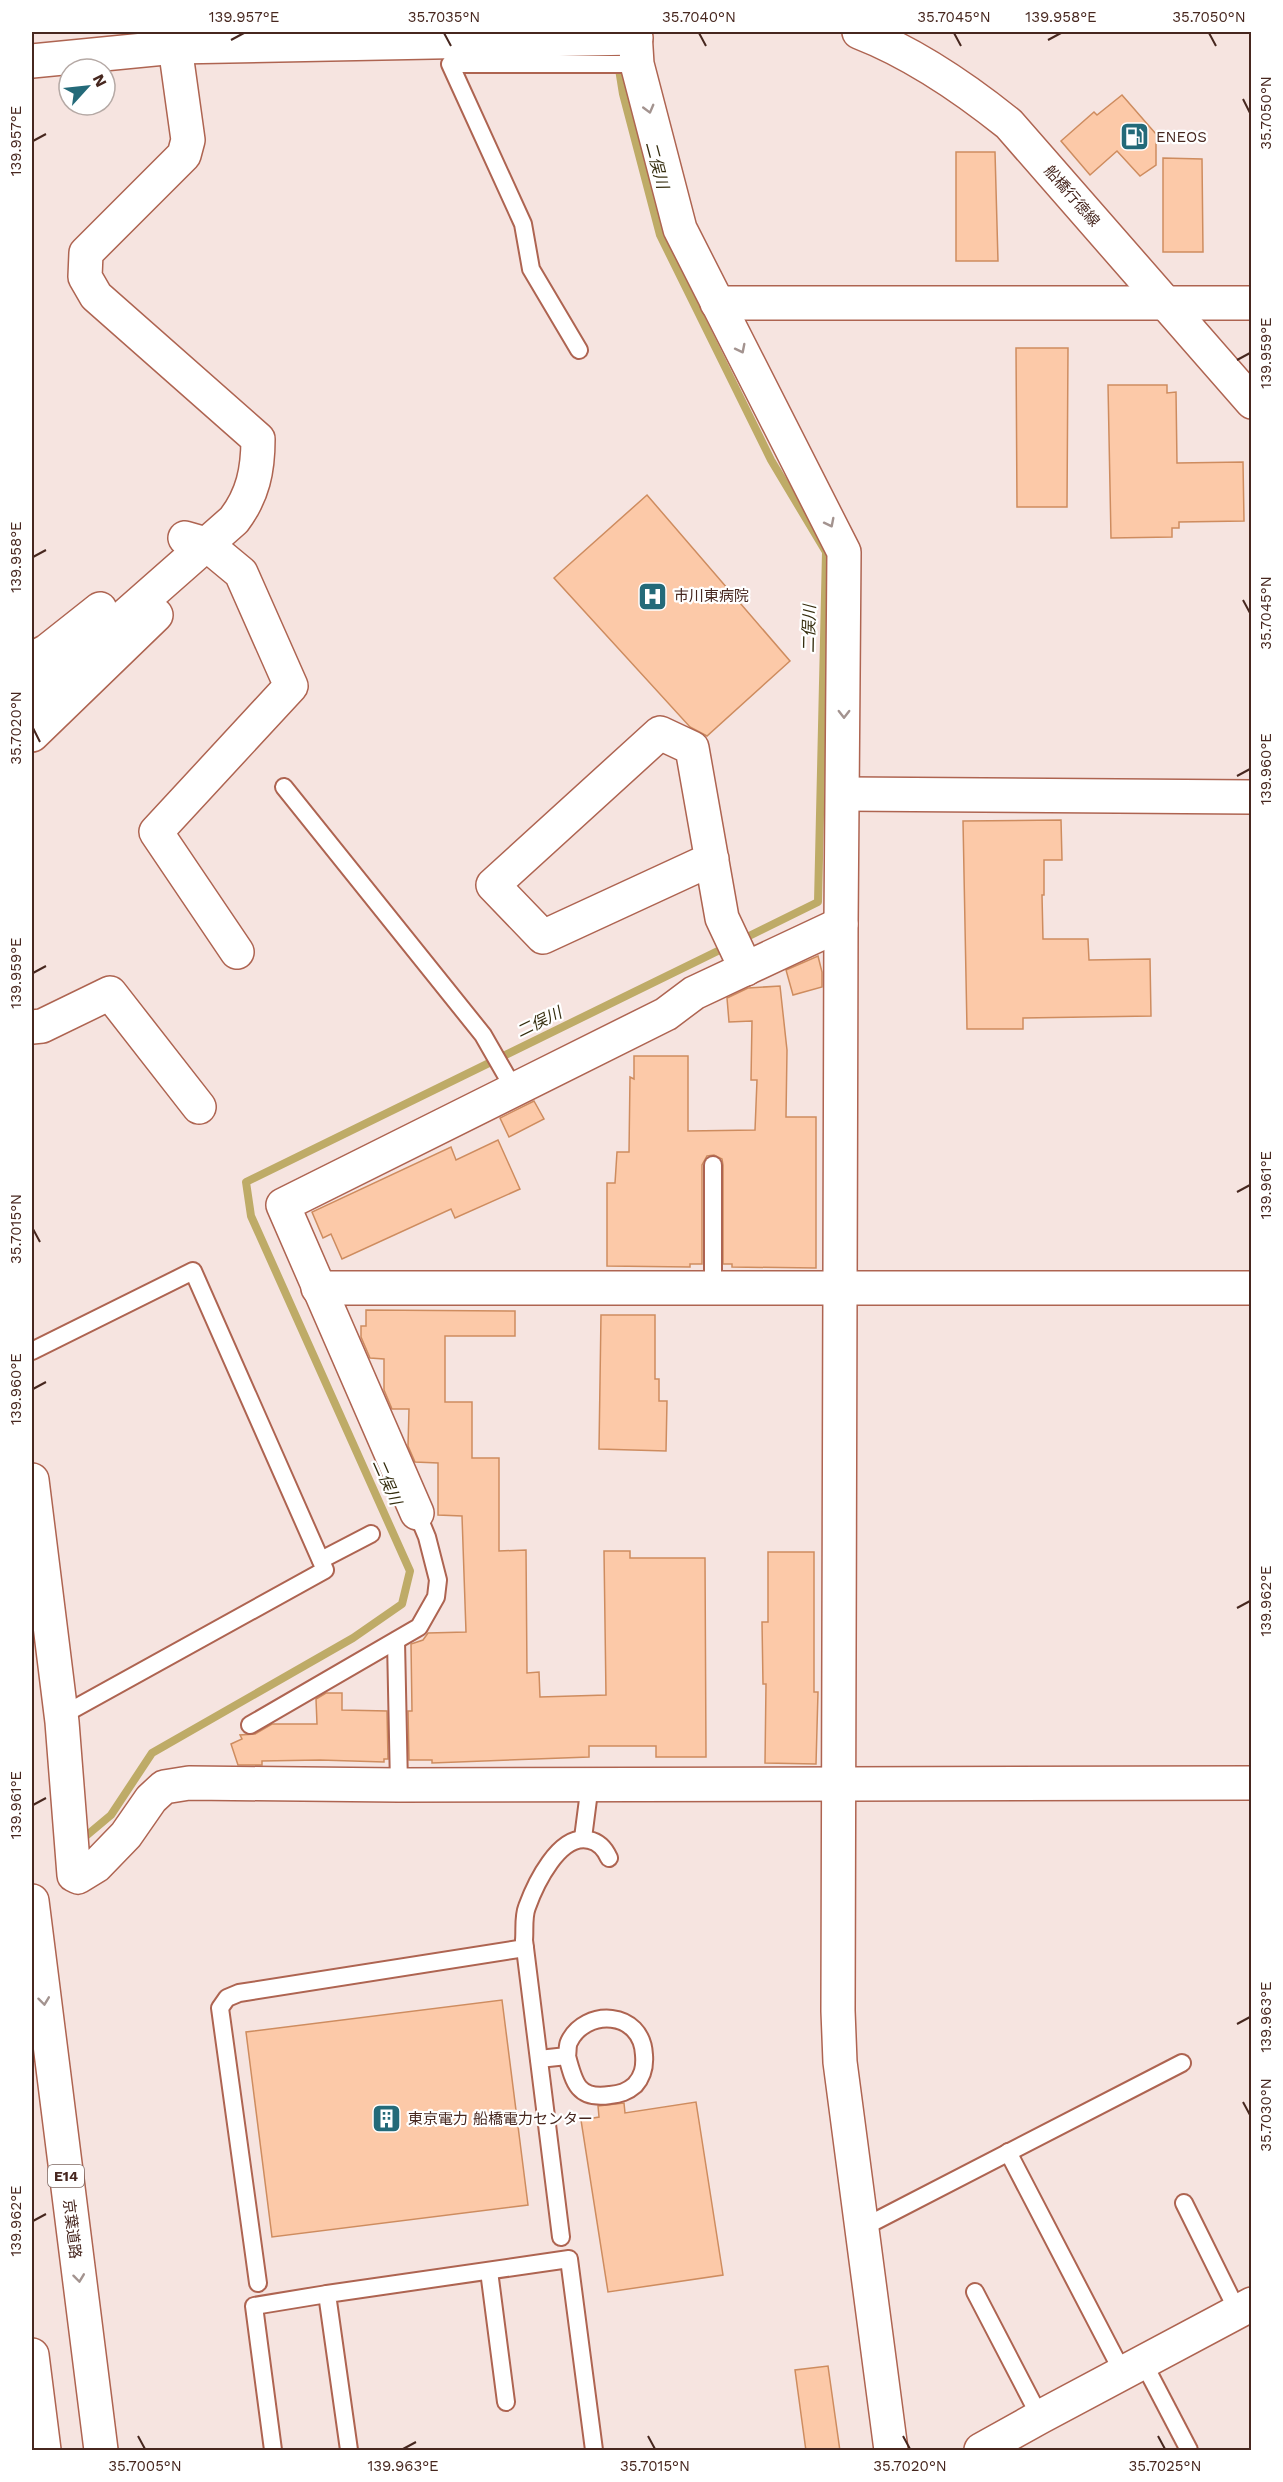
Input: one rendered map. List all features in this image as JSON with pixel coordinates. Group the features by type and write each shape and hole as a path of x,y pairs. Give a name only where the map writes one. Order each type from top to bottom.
{"main road":[{"name":"船橋行徳線","path":"859,32 901,51 983,103 1009,124 1251,402"},
{"path":"32,698 234,520 247,503 258,466 258,440 96,296 85,277 86,253 184,155 188,140 174,39"},
{"path":"32,61 174,39 636,44 680,229 844,552 837,1976 840,2052 891,2451"},
{"path":"717,303 1251,303"},
{"path":"32,659 82,624 183,538 206,544 241,573 291,686 156,832 237,952"},
{"path":"32,735 204,569 206,544"},
{"path":"712,859 543,937 493,885 660,733 692,748 712,859 722,918 746,969"},
{"path":"844,794 1251,797"},
{"path":"417,1513 283,1205 666,1014 694,993 841,924"},
{"path":"32,1028 42,1026 110,993 199,1107"},
{"path":"318,1288 1251,1288"},
{"path":"32,1480 61,1716 74,1875 78,1876 96,1866 126,1835 151,1799 164,1788 189,1783 399,1785 1251,1783"},
{"name":"京葉道路","path":"32,1901 100,2451"},
{"path":"981,2451 1245,2308"},
{"path":"32,2355 44,2451"}],"lane":[{"path":"579,350 531,269 523,224 450,64 636,44"},
{"path":"284,787 483,1035 514,1089"},
{"path":"713,1164 713,1288"},
{"path":"32,1351 193,1271 325,1570 61,1716"},
{"path":"250,1725 419,1627 436,1597 437,1569 417,1513"},
{"path":"321,1560 372,1534"},
{"path":"396,1641 399,1785"},
{"path":"583,1839 590,1784"},
{"path":"561,2237 525,1948 526,1910 547,1867 566,1845 583,1839 593,1840 605,1849 609,1858"},
{"path":"258,2283 220,2008 227,1998 239,1993 525,1948"},
{"path":"619,2018 632,2026 641,2037 645,2068 639,2081 630,2089 622,2093 589,2096 580,2090 572,2077 567,2056 569,2042 588,2024 619,2018"},
{"path":"539,2059 567,2056"},
{"path":"862,2228 1182,2063"},
{"path":"1008,2152 1133,2367 1189,2451"},
{"path":"1184,2203 1245,2308"},
{"path":"273,2451 254,2306 569,2259 594,2451"},
{"path":"489,2271 506,2402"},
{"path":"975,2292 1040,2417"},
{"path":"327,2294 349,2451"}],"building":[{"path":"1122,95 1156,134 1156,165 1140,176 1117,151 1090,175 1061,141 1094,112 1097,115"},
{"path":"956,152 995,152 998,261 956,261"},
{"path":"1163,158 1202,159 1203,252 1163,252"},
{"path":"1016,348 1068,348 1067,507 1017,507"},
{"path":"1108,385 1167,385 1167,393 1176,392 1177,463 1243,462 1244,521 1179,522 1179,528 1172,528 1172,537 1111,538"},
{"path":"647,495 790,661 707,736 690,727 554,578"},
{"path":"1061,820 1062,860 1044,860 1043,939 1088,939 1089,960 1150,959 1151,1016 1023,1018 1023,1029 967,1029 963,821"},
{"path":"818,956 822,972 822,987 793,995 786,970"},
{"path":"780,986 787,1050 786,1117 816,1117 816,1268 732,1267 732,1264 723,1264 723,1165 722,1159 714,1155 707,1156 702,1165 702,1264 690,1264 690,1267 607,1266 607,1183 615,1183 617,1152 629,1152 630,1077 634,1079 634,1056 688,1056 688,1131 755,1130 757,1080 751,1080 752,1021 729,1022 727,998 748,988"},
{"path":"534,1101 544,1119 509,1137 500,1118"},
{"path":"498,1140 520,1189 455,1218 451,1209 342,1259 331,1234 323,1238 312,1212 451,1147 456,1160"},
{"path":"366,1310 515,1311 515,1336 445,1336 445,1402 472,1402 472,1458 499,1458 499,1551 526,1550 527,1673 539,1672 540,1697 606,1695 604,1551 630,1551 630,1558 705,1558 706,1757 656,1757 656,1746 589,1746 589,1757 432,1763 432,1760 409,1760 408,1711 412,1711 411,1644 423,1640 428,1633 466,1632 462,1516 438,1515 438,1463 415,1462 408,1446 409,1409 392,1409 384,1390 384,1359 370,1358 361,1337 361,1326 366,1326"},
{"path":"601,1315 655,1315 655,1379 659,1379 659,1401 667,1401 666,1451 599,1449"},
{"path":"768,1552 814,1552 814,1692 818,1692 816,1764 765,1763 766,1684 763,1684 762,1622 768,1622"},
{"path":"326,1693 342,1693 342,1710 387,1711 388,1759 384,1759 384,1762 262,1761 262,1765 238,1765 231,1744 242,1739 240,1735 255,1734 272,1724 317,1724 316,1699"},
{"name":"東京電力 船橋電力センター","path":"502,2000 528,2205 272,2237 246,2032"},
{"path":"696,2102 723,2275 608,2292 581,2120 599,2117 598,2106 624,2103 625,2113"},
{"path":"828,2366 840,2451 806,2451 795,2370"}],"waterway":[{"name":"二俣川","path":"615,44 623,94 660,235 771,460 826,552 818,902 739,941"},
{"name":"二俣川","path":"80,1841 111,1815 152,1753 353,1638 402,1604 410,1571 251,1216 246,1182 728,946"}],"place":[{"name":"ENEOS","path":"1135,137"},
{"name":"市川東病院","path":"653,596"},
{"name":"東京電力 船橋電力センター","path":"387,2119"}]}
